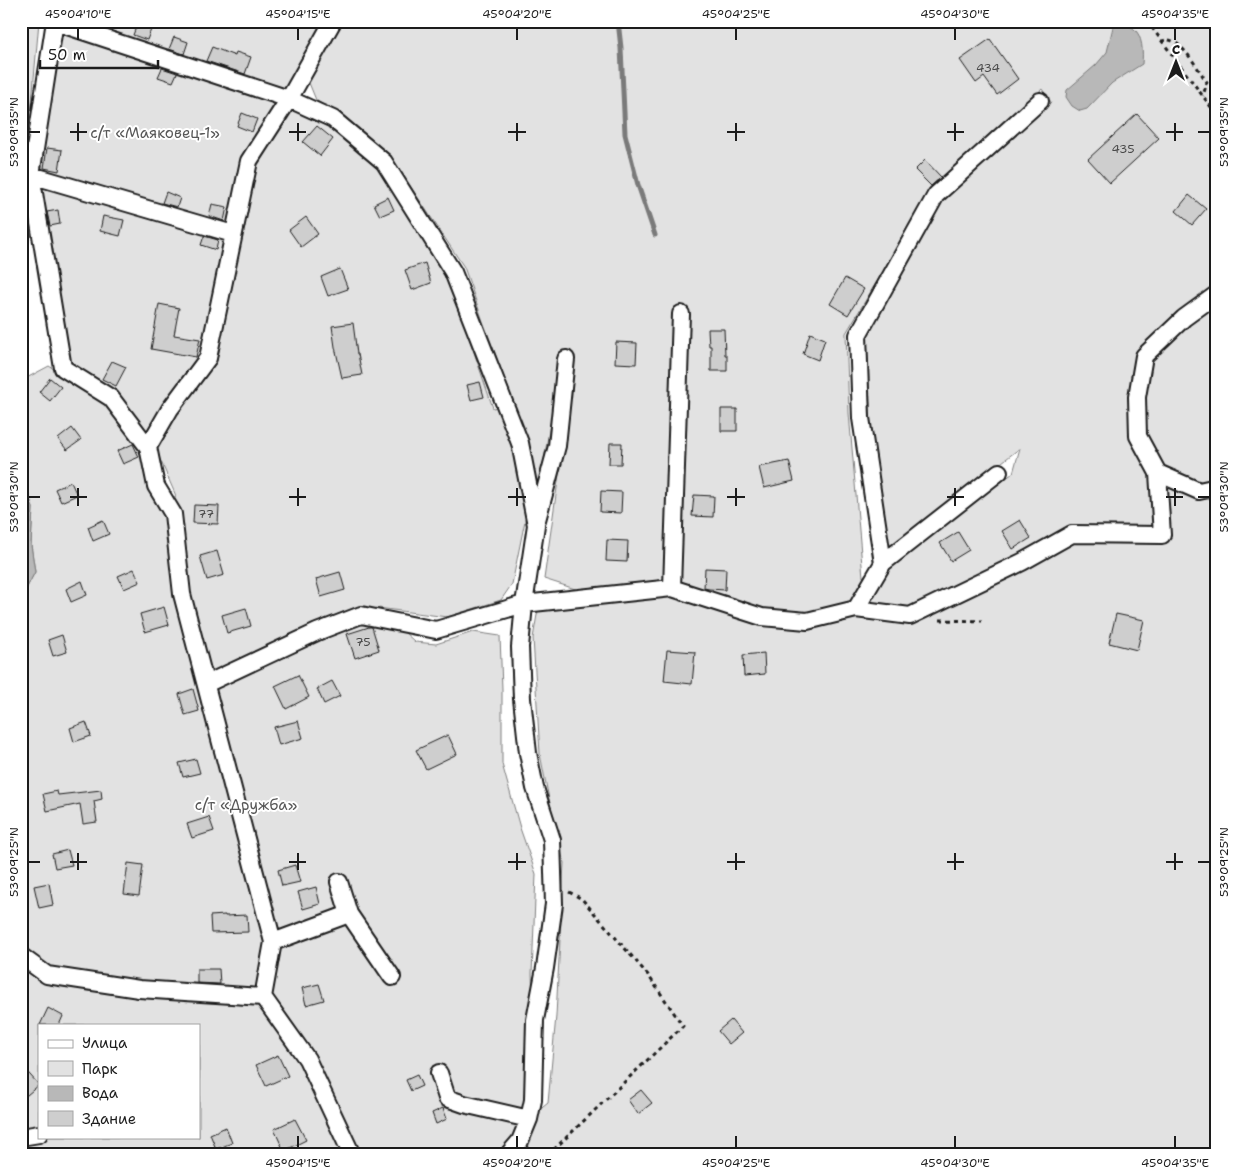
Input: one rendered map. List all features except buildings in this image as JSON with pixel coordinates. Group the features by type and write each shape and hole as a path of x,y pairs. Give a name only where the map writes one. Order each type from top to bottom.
{"street":[{"path":"352,1155 307,1059 263,997 273,942 182,594 173,514 156,486 148,447 111,398 63,368 32,175 55,21 289,99 334,119 384,162 453,272 520,443 536,525"},
{"path":"148,447 170,409 208,358 249,161 289,99 333,21"},
{"path":"883,562 861,418 858,335 936,195 1040,101"},
{"path":"32,175 233,234"},
{"path":"206,684 317,632 361,615 436,630 524,604 672,588 762,617 807,621 856,609 910,616 1022,562 1072,534 1162,535 1158,473 1138,436 1137,397 1144,356 1184,318 1217,294"},
{"path":"672,588 681,314"},
{"path":"508,1155 520,1141 529,1119 533,1100 535,1020 554,904 552,840 535,788 528,753 520,647 524,604 536,525 557,446 566,359"},
{"path":"856,609 883,562 999,472"},
{"path":"1158,473 1199,491 1217,487"},
{"path":"338,882 349,914 392,977"},
{"path":"273,942 349,914"},
{"path":"21,956 47,975 139,989 263,997"},
{"path":"439,1073 447,1098 464,1104 529,1119"},
{"path":"21,1137 38,1134"}],"path":[{"path":"1147,21 1217,115"},
{"path":"1161,41 1169,40 1187,53 1207,82 1203,96"},
{"path":"935,619 982,621"},
{"path":"548,1155 683,1026 648,975 582,899 553,883"}],"green space":[{"path":"21,21 39,21 31,113 21,146"},
{"path":"60,21 323,21 281,100 306,113 343,137 380,170 448,276 493,408 514,403 464,267 395,163 339,116 316,100 307,78 339,21 1217,21 1217,1155 21,1155 21,592 26,589 35,572 31,545 33,508 21,471 21,381 49,366 108,403 140,448 161,503 176,496 156,450 178,413 217,361 244,219 203,360 148,433 115,396 68,365 34,177","holes":["1042,89 1051,102 943,199 867,337 877,561 863,577 849,413 846,333 933,188","562,355 563,446 544,579 619,603 548,606 538,609 533,638 540,754 564,863 556,1016 548,1103 538,1111 532,974 536,874 520,828 502,764 500,636 473,632 436,644 415,642 378,608 447,617 501,600 512,584 528,506 541,477","1020,448 1013,473 897,561 879,581 887,552"]}],"water":[{"path":"1120,24 1133,28 1139,35 1142,64 1112,83 1087,109 1080,111 1072,106 1066,97 1067,90 1096,65 1107,52 1113,27"},
{"path":"21,471 33,508 31,545 35,572 26,589 21,592"}],"waterway":[{"path":"618,21 625,134 638,185 655,235"}],"park label":[{"name":"с/т «Маяковец-1»","path":"155,133"},
{"name":"с/т «Дружба»","path":"246,805"}]}
